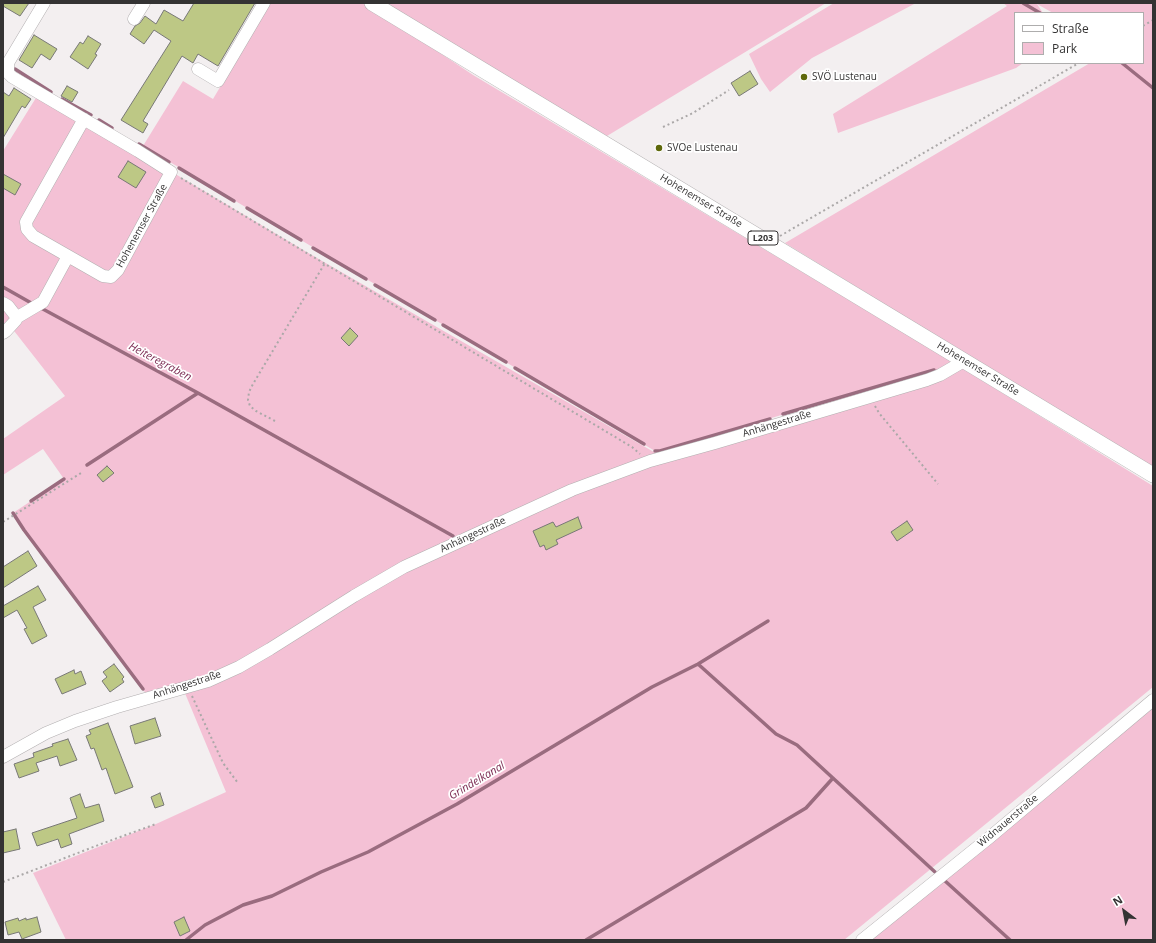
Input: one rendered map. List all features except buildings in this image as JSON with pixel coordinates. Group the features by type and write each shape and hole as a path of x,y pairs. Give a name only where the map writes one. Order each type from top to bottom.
{"main road":[{"name":"Hohenemser Straße","path":"372,3 1153,474"}],"street":[{"name":"Hohenemser Straße","path":"44,3 8,63 6,75 12,77 84,119 171,172 118,270 111,277 104,276 68,256 33,236 27,229 26,222 84,119"},
{"path":"134,19 144,3"},
{"path":"198,69 218,81 264,3"},
{"path":"3,333 16,320 16,318 43,302 68,256"},
{"path":"3,303 8,306 16,318"},
{"name":"Anhängestraße","path":"3,757 46,733 67,724 117,707 208,681 270,649 354,596 404,567 572,490 650,461 927,380 940,375 964,361"},
{"name":"Widnauerstraße","path":"862,940 990,837 1153,700"}],"path":[{"path":"1144,25 1153,20"},
{"path":"769,242 1077,64"},
{"path":"664,127 693,113 729,90"},
{"path":"171,172 632,446 650,461"},
{"path":"275,421 256,411 250,406 248,400 249,392 325,263"},
{"path":"869,397 879,414 938,484"},
{"path":"3,522 81,473"},
{"path":"187,687 223,763 238,783"},
{"path":"3,882 156,824"}],"green space":[{"path":"270,3 365,3 473,75 936,352 1153,486 1153,687 844,940 66,940 33,873 156,824 226,792 182,686 146,695 143,688 24,530 13,513 64,479 43,449 3,475 3,439 65,396 11,327 3,332 3,151 39,93 310,254 666,459 833,409 832,400 660,451 655,451 143,146 183,81 213,99","holes":["377,493 456,537 453,536"]},
{"path":"378,3 826,3 607,136"},
{"path":"834,3 916,3 812,58 770,92 761,79 749,54"},
{"path":"1003,3 1153,3 1153,469 785,243 1088,64 1144,64 1144,12 1051,12 1037,4 1042,12 1014,12 1014,64 1022,64 1016,68 838,133 833,114 1007,6"},
{"path":"1153,708 1153,940 869,940"}],"waterway":[{"name":"Heiteregraben","path":"1023,3 1038,12"},
{"name":"Heiteregraben","path":"1123,64 1153,88"},
{"path":"15,69 51,92"},
{"path":"62,99 91,115"},
{"path":"99,120 112,128"},
{"path":"139,144 169,162"},
{"path":"179,168 234,201"},
{"path":"247,208 301,240"},
{"path":"313,248 366,279"},
{"path":"375,285 435,320"},
{"name":"Heiteregraben","path":"3,287 33,304"},
{"name":"Heiteregraben","path":"41,308 198,393 87,465"},
{"path":"443,325 506,362"},
{"path":"515,368 644,444"},
{"path":"783,414 934,370"},
{"path":"198,393 453,536"},
{"path":"655,451 660,451 770,419"},
{"path":"31,501 64,479"},
{"path":"13,513 24,530 143,689"},
{"name":"Grindelkanal","path":"186,940 205,925 243,905 272,896 321,872 368,852 457,804 652,687 698,664 768,621"},
{"path":"698,664 776,734 797,745 935,872"},
{"path":"586,940 806,808 833,778"},
{"path":"944,880 1010,940"}],"place":[{"name":"SVÖ Lustenau","path":"804,77"},
{"name":"SVOe Lustenau","path":"659,148"}]}
